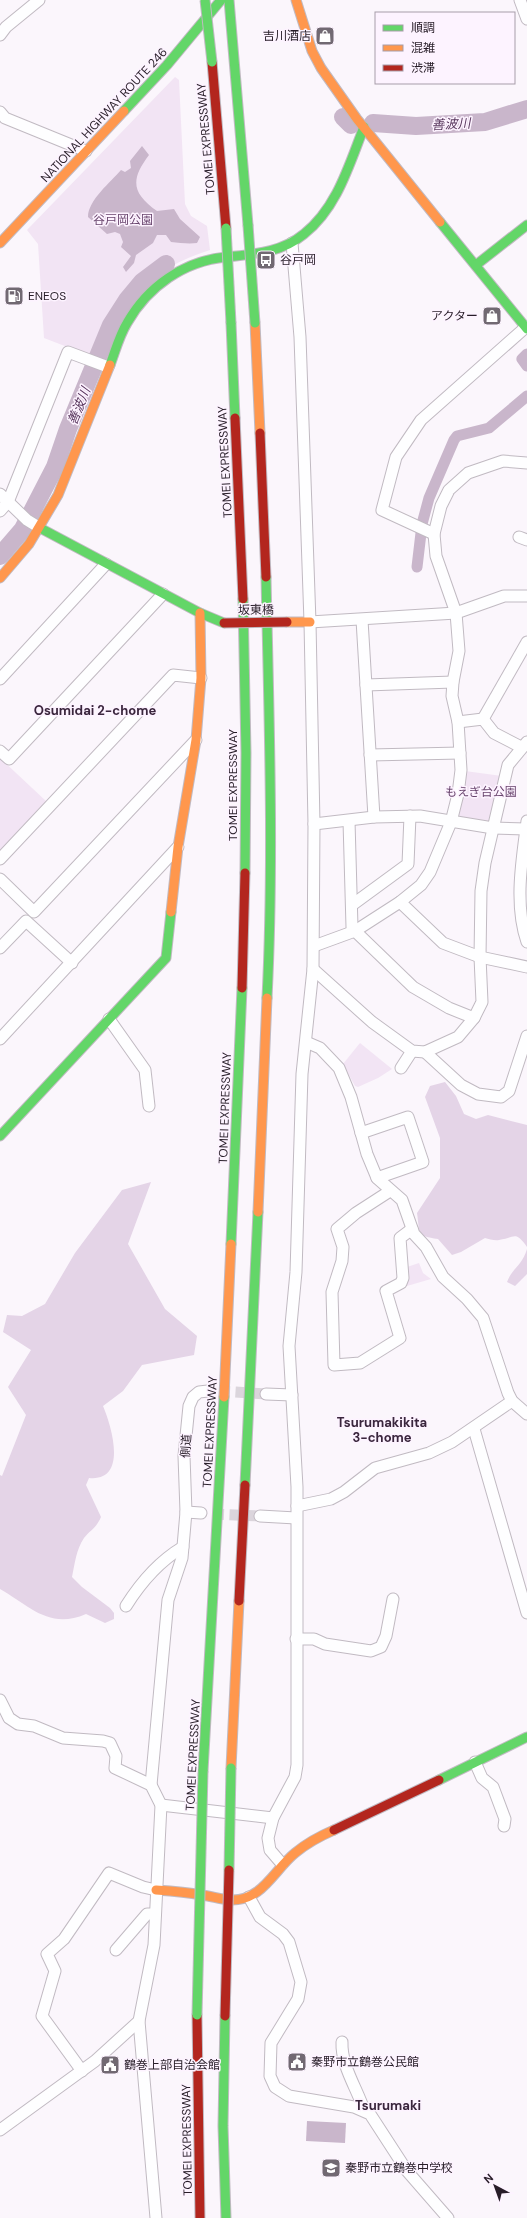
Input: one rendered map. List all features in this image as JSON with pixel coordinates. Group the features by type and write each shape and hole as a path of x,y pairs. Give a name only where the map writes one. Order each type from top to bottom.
{"main road":[{"name":"TOMEI EXPRESSWAY","path":"200,2218 197,2015 203,1771 226,1371 244,941 246,753 242,558 226,228 212,62 205,0"},
{"name":"NATIONAL HIGHWAY ROUTE 246","path":"0,243 195,34 221,0"},
{"path":"226,2218 223,2126 231,1768 251,1371 270,940 270,749 266,568 255,323 229,0"},
{"path":"296,0 312,51 321,68 364,127 526,328"},
{"path":"0,578 21,555 40,528 58,495 108,367 133,311 152,291 170,276 200,262 270,253 280,250 292,243 315,224 341,188 364,127"},
{"path":"476,265 527,225"},
{"path":"0,1136 166,958 178,847 196,740 200,678 200,613 40,528"},
{"name":"坂東橋","path":"200,613 218,622 224,623 310,622"},
{"path":"156,1890 180,1891 232,1900 249,1897 266,1886 282,1864 314,1840 527,1737"}],"street":[{"path":"0,35 6,27 39,0"},
{"path":"520,0 527,19"},
{"path":"0,112 5,118 86,151"},
{"path":"282,1864 270,1850 268,1838 273,1818 290,1789 295,1777 297,1765 297,1506 289,1346 296,1272 302,1074 313,970 314,946 314,824 310,622 300,337 292,243"},
{"path":"434,534 382,510 396,457 421,420 526,328"},
{"path":"0,511 4,498 68,352 108,367"},
{"path":"314,946 355,931 400,902 421,885 430,872 451,822 458,794 460,753 458,722 452,696 459,651 456,613 436,556 434,534 441,506 449,490 468,474 503,461 527,463"},
{"path":"4,498 40,528"},
{"path":"0,679 106,564"},
{"path":"0,750 9,759 163,594"},
{"path":"310,622 362,620 456,613 504,596 527,596"},
{"path":"362,620 374,817"},
{"path":"483,719 527,642"},
{"path":"0,859 173,675 200,678"},
{"path":"366,686 453,682"},
{"path":"458,722 483,719"},
{"path":"313,970 372,1022 412,1051 425,1052 458,1037 474,1018 482,1002 480,957 481,891 493,828 508,765 524,744 494,733 483,719"},
{"path":"0,879 34,912 196,740"},
{"path":"370,755 460,753"},
{"path":"314,824 349,822 374,817 410,816 493,828 526,825 520,897 520,917 527,942"},
{"path":"352,905 408,864 410,816"},
{"path":"349,822 352,926 355,931 413,987 449,1008 474,1018"},
{"path":"0,1039 178,847"},
{"path":"400,902 443,943 480,957 527,967"},
{"path":"0,948 26,921 72,963"},
{"path":"109,1019 145,1070 149,1106"},
{"path":"425,1052 462,1085 478,1094 501,1097 509,1091 523,1061 527,1036"},
{"path":"306,1042 320,1048 339,1068 355,1096 366,1154 377,1178 402,1200 412,1229 426,1247 443,1277 468,1299 483,1318 508,1393 512,1401 527,1414"},
{"path":"401,1068 412,1051"},
{"path":"361,1133 408,1117 423,1162 377,1178"},
{"path":"390,1191 356,1213 337,1229 343,1247 342,1261 332,1292 334,1365 360,1363 400,1338 386,1291 401,1282 403,1278 400,1238 412,1229"},
{"name":"側道","path":"151,1785 168,1600 182,1558 186,1512 184,1456 189,1406 193,1397 199,1392 208,1391"},
{"path":"266,1394 292,1395"},
{"path":"297,1506 331,1499 344,1492 375,1468 429,1453 474,1429 512,1401"},
{"path":"474,1429 527,1613"},
{"path":"186,1512 201,1513"},
{"path":"260,1516 296,1518"},
{"path":"126,1606 140,1584 150,1573 183,1547"},
{"path":"296,1639 314,1639 325,1644 371,1651 380,1648 386,1636 393,1599"},
{"path":"0,1700 9,1718 18,1724 34,1726 64,1738 103,1741 110,1743 116,1756 116,1768 151,1785 161,1805 154,1945 139,2021 156,2218"},
{"path":"475,1762 482,1778 493,1787 505,1819 504,1826"},
{"path":"161,1805 273,1818"},
{"path":"82,2071 42,2016 55,1971 47,1954 64,1940 109,1873 143,1887 156,1890"},
{"path":"249,1897 260,1917 283,1934 289,1942 301,1982 298,1999 271,2043 270,2076 275,2087 289,2096 364,2110 370,2114 407,2171 448,2218"},
{"path":"116,1950 146,1914 155,1914"},
{"path":"0,2130 82,2071 139,2021"},
{"path":"342,2042 341,2055 359,2093 364,2110"}],"green space":[{"name":"谷戸岡公園","path":"175,77 179,80 185,204 191,216 207,226 210,250 187,258 169,268 154,278 141,291 120,321 101,360 44,338 38,244 27,230"},
{"path":"0,758 47,802 0,853"},
{"name":"もえぎ台公園","path":"465,771 502,776 493,817 487,823 461,820 457,816"},
{"path":"360,1043 392,1069 378,1078 358,1087 355,1086 343,1064"},
{"path":"419,1263 423,1273 431,1279 407,1286 407,1267"}],"shaded area":[{"path":"142,146 149,155 139,172 136,186 138,192 157,211 174,209 180,219 200,237 197,243 184,243 171,242 166,235 157,235 153,243 136,255 134,263 126,272 123,267 131,256 121,247 123,242 120,234 115,232 107,234 88,217 89,211 96,198 121,170 125,172 131,168 130,161"},
{"path":"445,1082 456,1096 464,1114 476,1119 488,1115 527,1125 527,1247 520,1238 514,1236 497,1240 485,1238 461,1252 452,1255 438,1239 422,1235 420,1232 417,1213 440,1178 440,1138 425,1097 430,1086"},
{"path":"151,1182 128,1244 165,1309 197,1336 194,1355 142,1365 123,1391 103,1406 107,1415 113,1439 113,1463 109,1471 101,1477 89,1478 86,1485 101,1517 93,1529 86,1535 79,1547 72,1577 82,1587 110,1608 114,1613 114,1619 105,1623 86,1614 73,1618 50,1618 31,1609 0,1589 0,1475 2,1476 26,1415 8,1387 31,1350 3,1332 7,1315 22,1316 45,1304 75,1253 122,1190"},
{"path":"527,1249 527,1274 515,1286 507,1282 509,1277 523,1259"},
{"path":"307,2121 346,2123 345,2143 306,2141"}],"waterway":[{"name":"善波川","path":"373,123 416,126 485,122 527,109"},
{"name":"善波川","path":"343,117 351,125"},
{"name":"善波川","path":"0,556 23,529 55,467 68,429 111,325 127,300 142,282 166,264"},
{"path":"527,354 522,359 527,366"},
{"path":"422,524 429,498 457,436 489,428 527,396"},
{"path":"417,567 421,533"}],"tunnel":[{"path":"219,1391 266,1394"},
{"path":"213,1514 260,1516"}],"traffic: fast":[{"path":"205,0 212,62"},
{"path":"124,111 167,65 221,0"},
{"path":"229,0 248,225"},
{"path":"110,365 117,344 127,323 145,298 156,287 169,278 182,270 211,259 267,252 277,249 304,234 325,212 334,199 347,171 364,127"},
{"path":"440,222 527,329"},
{"path":"248,225 255,323"},
{"path":"476,265 527,225"},
{"path":"226,228 231,323"},
{"path":"231,323 235,418"},
{"path":"40,528 200,613 224,623"},
{"path":"266,577 271,840 267,998"},
{"path":"243,599 246,753 245,873"},
{"path":"0,1136 166,958 171,912"},
{"path":"231,1244 242,988"},
{"path":"245,1485 258,1212"},
{"path":"203,1771 224,1397"},
{"path":"439,1780 527,1737"},
{"path":"229,1870 231,1768"},
{"path":"197,2015 203,1771"},
{"path":"225,2016 223,2126 226,2218"}],"traffic: slow":[{"path":"296,0 312,51 321,68 357,119 440,222"},
{"path":"0,243 124,111"},
{"path":"255,323 260,433"},
{"path":"0,578 29,544 58,495 110,365"},
{"path":"171,912 178,847 196,740 201,678 200,613"},
{"path":"287,622 310,622"},
{"path":"258,1212 267,998"},
{"path":"224,1397 231,1244"},
{"path":"231,1768 239,1601"},
{"path":"156,1890 190,1893 228,1900 242,1899 259,1890 287,1860 300,1849 334,1830"}],"traffic: jam":[{"path":"212,62 226,228"},
{"path":"235,418 243,599"},
{"path":"260,433 266,577"},
{"path":"224,623 287,622"},
{"path":"242,988 245,873"},
{"path":"239,1601 245,1485"},
{"path":"334,1830 439,1780"},
{"path":"225,2016 229,1870"},
{"path":"197,2015 200,2218"}],"place":[{"name":"吉川酒店","path":"325,36"},
{"name":"谷戸岡","path":"266,260"},
{"name":"ENEOS","path":"14,296"},
{"name":"アクター","path":"492,316"},
{"name":"秦野市立鶴巻公民館","path":"297,2062"},
{"name":"鶴巻上部自治会館","path":"110,2065"},
{"name":"秦野市立鶴巻中学校","path":"331,2168"}],"district":[{"name":"Osumidai 2-chome","path":"95,710"},
{"name":"Tsurumakikita 3-chome","path":"382,1430"},
{"name":"Tsurumaki","path":"388,2105"}]}
